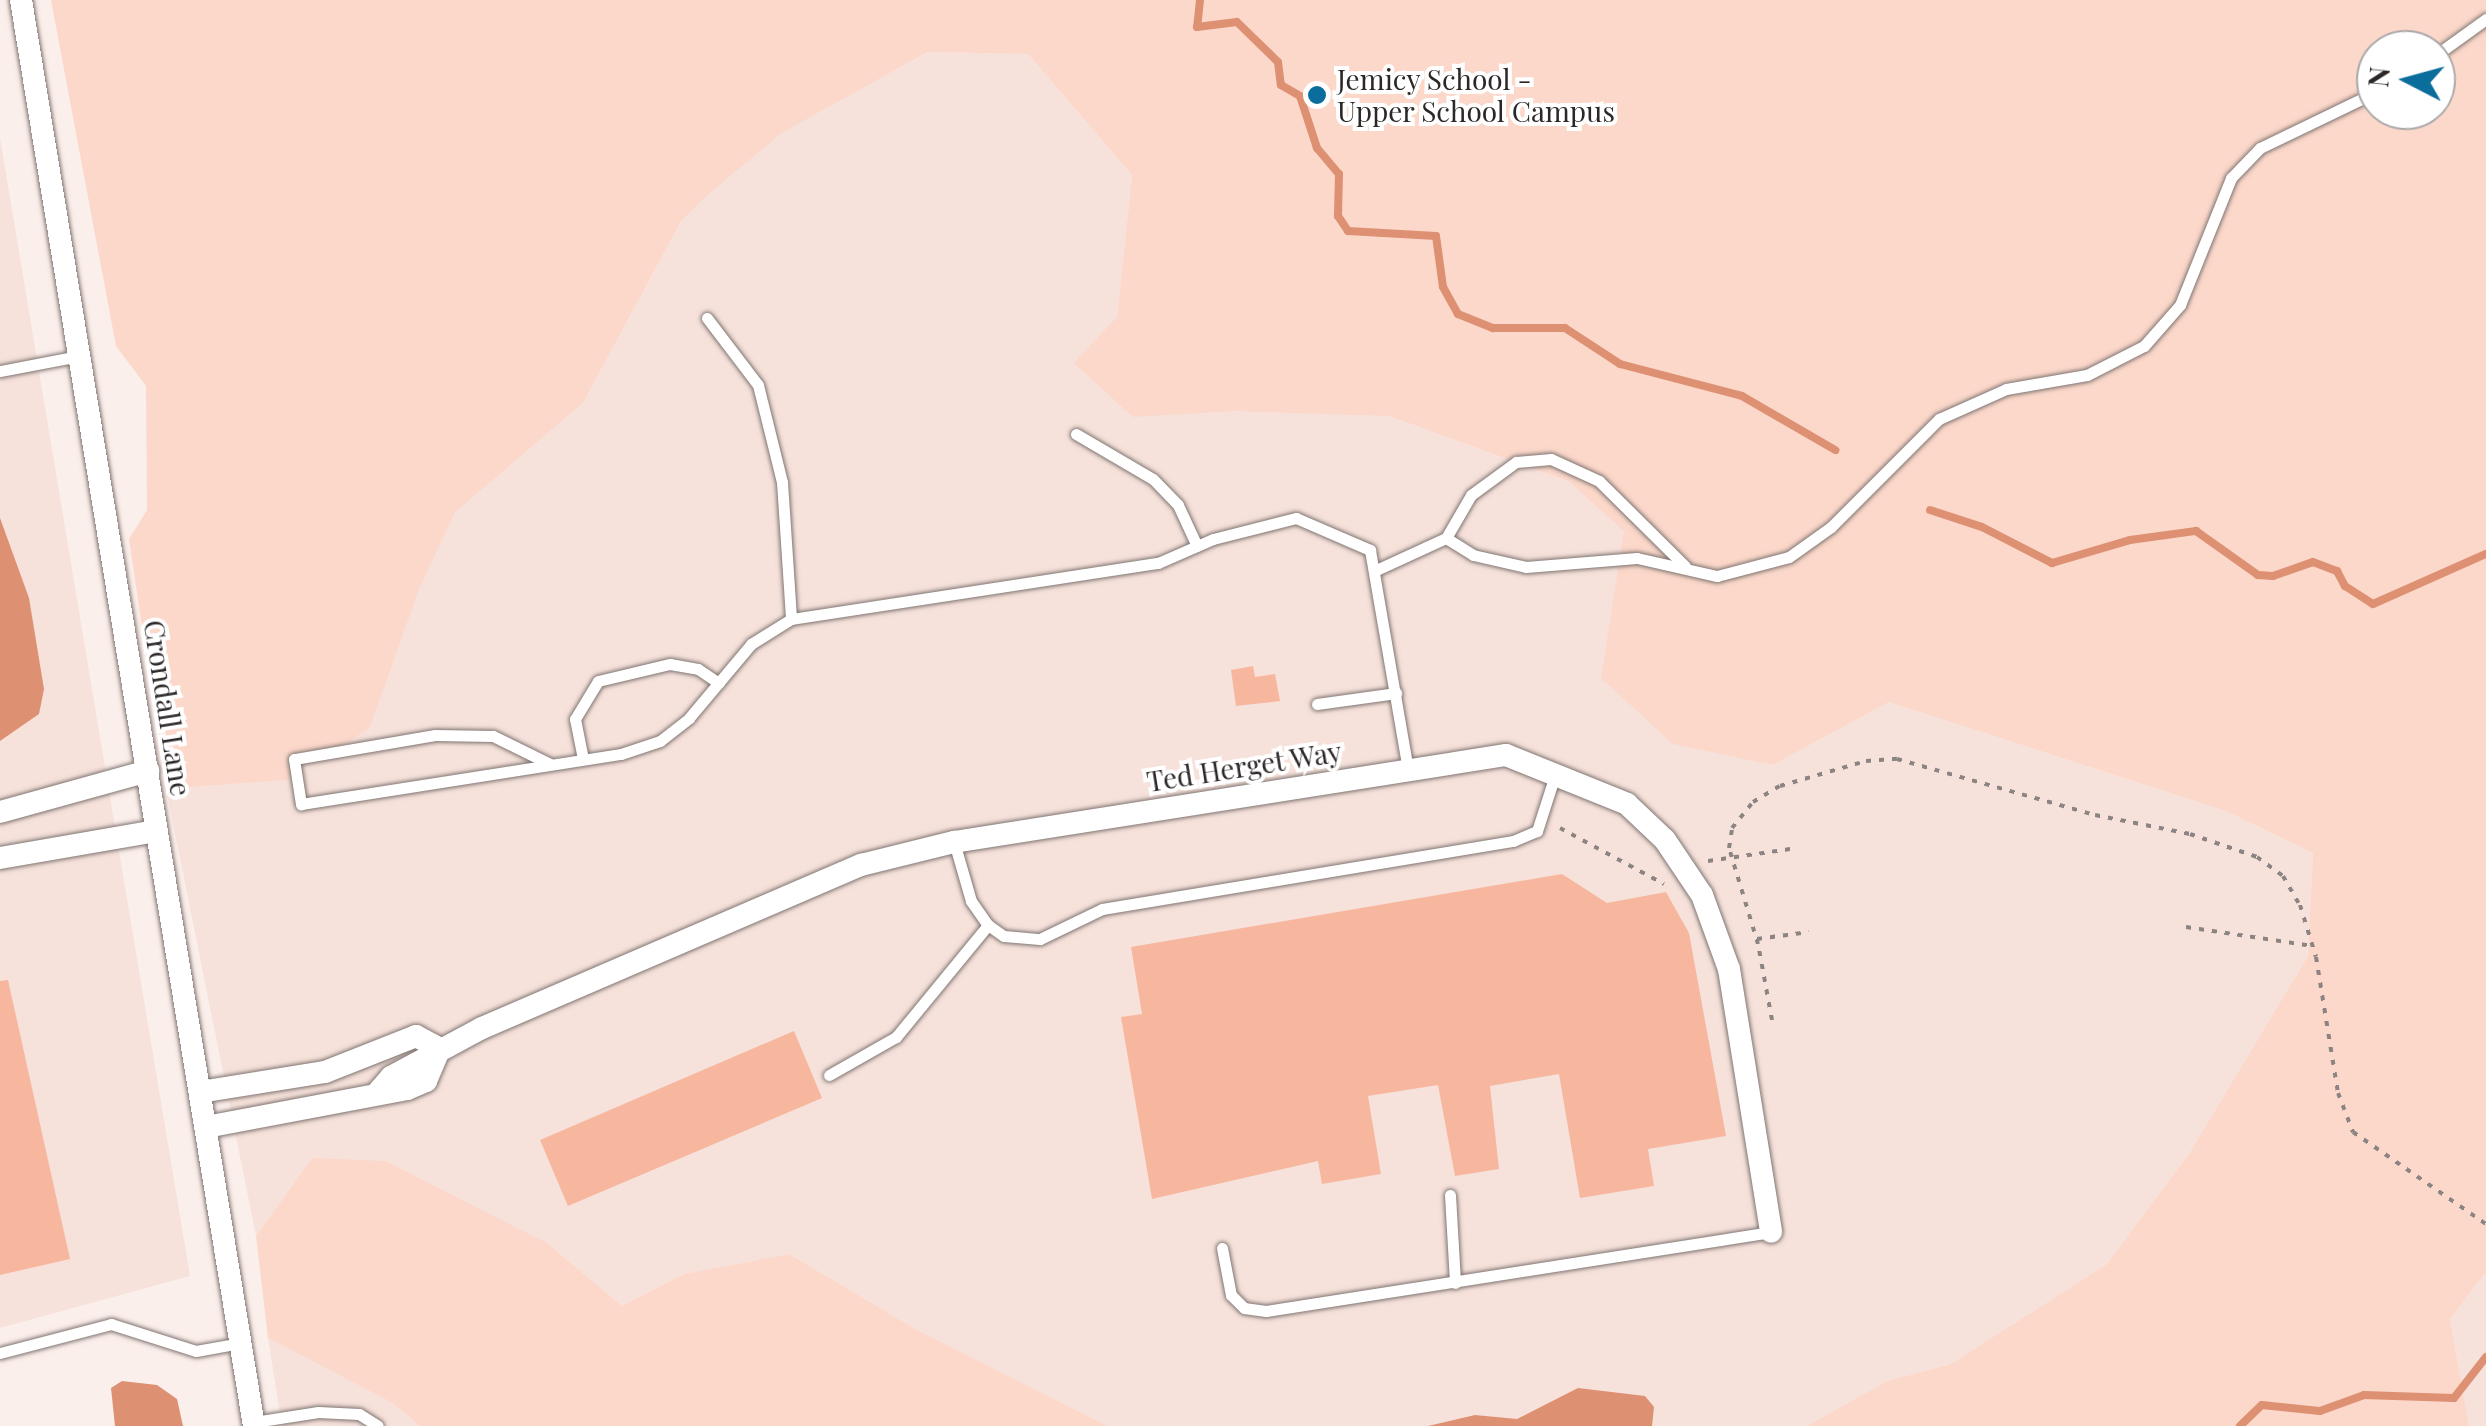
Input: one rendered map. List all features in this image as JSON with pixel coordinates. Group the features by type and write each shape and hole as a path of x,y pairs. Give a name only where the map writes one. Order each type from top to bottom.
{"street":[{"name":"Crondall Lane","path":"21,0 254,1424"},
{"name":"Ted Herget Way","path":"206,1127 338,1105 384,1084 426,1081 440,1050 816,881 954,842 1506,755 1556,771 1627,804 1665,840 1702,895 1729,968 1770,1232"},
{"path":"0,812 148,771"},
{"path":"0,858 157,831"},
{"name":"Ted Herget Way","path":"200,1092 325,1072 375,1056 416,1036 440,1050"},
{"path":"375,1056 384,1084"}],"lane":[{"path":"2456,41 2486,19"},
{"path":"1446,538 1473,555 1526,567 1637,558 1717,576 1789,557 1832,527 1939,419 2006,389 2087,375 2125,360 2180,306 2232,178 2260,148 2356,102"},
{"path":"707,318 758,385 782,482 791,619"},
{"path":"0,371 80,356"},
{"path":"1076,434 1153,478 1178,504 1196,546"},
{"path":"1374,572 1446,538 1471,495 1516,462 1551,458 1598,480 1684,566"},
{"path":"550,764 493,736 435,735 294,759 300,804 583,759 660,741 720,683 751,644 791,619 1158,564 1196,546 1296,518 1370,550 1408,771"},
{"path":"583,759 575,719 598,680 670,664 698,669 720,683"},
{"path":"1317,704 1396,692"},
{"path":"954,842 971,901 988,924 1004,936 1040,939 1102,909 1513,842 1537,831 1556,771"},
{"path":"828,1076 896,1037 988,924"},
{"path":"1450,1194 1455,1284"},
{"path":"1222,1248 1231,1295 1244,1308 1266,1311 1770,1232"},
{"path":"0,1354 111,1324 196,1351 241,1343"},
{"path":"254,1424 318,1412 359,1414 378,1426"},
{"path":"318,1412 321,1426"}],"path":[{"path":"1772,1020 1757,939 1731,861 1732,828 1753,802 1780,786 1866,760 1897,759 2234,846 2283,876 2313,946 2338,1092 2353,1132 2486,1224"},
{"path":"2186,927 2313,946"},
{"path":"1757,939 1809,932"}],"shaded area":[{"path":"51,0 2486,0 2486,1272 2450,1319 2469,1426 1807,1426 1887,1381 1951,1364 2107,1264 2190,1152 2308,956 2313,853 2226,811 1889,702 1773,765 1673,744 1601,678 1624,531 1568,481 1389,416 1235,411 1133,417 1074,363 1117,317 1132,175 1028,54 928,52 783,132 705,197 682,220 583,403 455,512 419,589 370,727 331,754 308,759 286,780 166,789 129,539 147,510 146,386 116,346"},
{"path":"929,52 1028,54 1132,175 1117,317 1568,481 1625,531 1601,678 1773,765 1889,702 2226,811 2313,853 2308,956 2190,1152 2107,1264 1951,1364 1887,1381 1807,1426 1108,1426 919,1331 789,1254 684,1274 622,1306 547,1243 312,1158 256,1236 166,789 286,780 443,520 583,403 710,169"},
{"path":"0,138 190,1276 0,1328"},
{"path":"0,518 29,598 44,689 39,714 0,741"},
{"path":"312,1158 385,1161 547,1243 622,1306 684,1274 789,1254 919,1331 1108,1426 420,1426 393,1403 268,1338 256,1236"},
{"path":"2486,1272 2486,1426 2469,1426 2450,1319"},
{"path":"268,1338 394,1403 420,1426 282,1426"},
{"path":"122,1381 157,1385 177,1399 183,1426 115,1426 111,1388"},
{"path":"1578,1388 1645,1396 1654,1407 1652,1426 1428,1426 1475,1415 1517,1419"}],"building":[{"path":"1253,666 1255,677 1275,674 1280,701 1236,706 1231,670"},
{"path":"1562,874 1607,903 1666,892 1689,933 1726,1136 1648,1149 1654,1186 1580,1198 1559,1074 1490,1086 1499,1169 1455,1176 1438,1085 1368,1096 1381,1174 1322,1184 1318,1161 1152,1199 1121,1017 1142,1014 1131,947"},
{"path":"8,980 70,1259 0,1275 0,981"},
{"path":"794,1031 822,1098 568,1206 540,1140"}],"waterway":[{"path":"1200,0 1197,27 1237,22 1278,62 1281,85 1300,96 1317,148 1339,174 1338,216 1348,231 1436,236 1443,287 1458,314 1493,328 1565,328 1620,364 1742,396 1835,450"},
{"path":"1930,510 1982,527 2052,563 2130,540 2196,531 2258,575 2273,576 2313,562 2337,571 2345,586 2373,604 2486,554"},
{"path":"2240,1426 2262,1405 2320,1411 2364,1395 2454,1398 2486,1357"}],"place":[{"name":"Jemicy School - Upper School Campus","path":"1317,95"}]}
